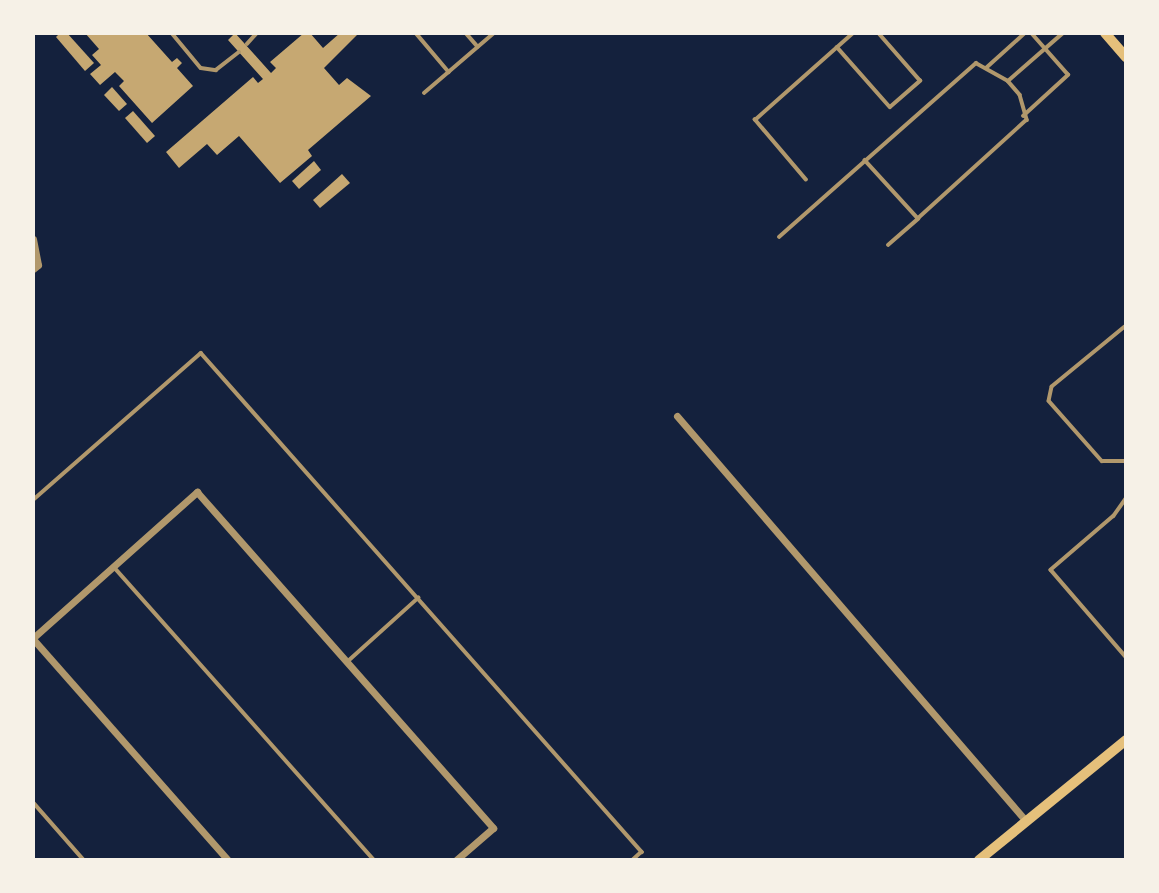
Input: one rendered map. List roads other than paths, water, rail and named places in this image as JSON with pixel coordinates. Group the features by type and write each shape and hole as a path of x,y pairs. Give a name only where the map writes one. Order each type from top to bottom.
{"main road":[{"path":"1105,33 1126,57"},
{"path":"979,860 1126,740"}],"street":[{"path":"33,239 38,265 33,270"},
{"path":"677,416 1026,821"},
{"path":"228,860 33,638 197,492 494,828 456,860"}],"lane":[{"path":"172,33 201,68 216,69 239,52"},
{"path":"247,44 257,33"},
{"path":"416,33 449,72"},
{"path":"466,33 478,47"},
{"path":"424,93 494,33"},
{"path":"806,180 755,120 853,33"},
{"path":"837,47 890,107 920,81 878,33"},
{"path":"986,68 1028,33 1068,75 1023,116"},
{"path":"1008,81 1063,33"},
{"path":"779,237 976,63 1008,81 1020,95 1023,116 1027,120 888,245"},
{"path":"865,161 918,219"},
{"path":"1125,327 1052,387 1049,401 1102,461 1126,461"},
{"path":"33,500 201,353 642,852 633,860"},
{"path":"1126,499 1114,516 1051,570 1126,657"},
{"path":"114,567 374,860"},
{"path":"347,662 418,598"},
{"path":"33,802 84,860"}]}
